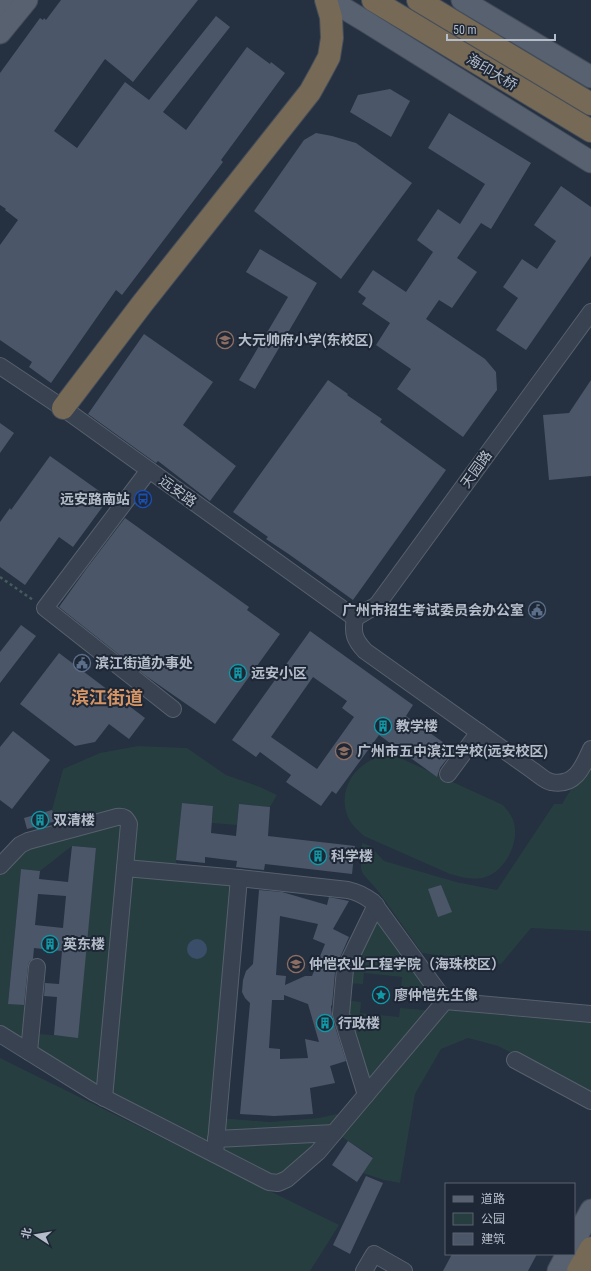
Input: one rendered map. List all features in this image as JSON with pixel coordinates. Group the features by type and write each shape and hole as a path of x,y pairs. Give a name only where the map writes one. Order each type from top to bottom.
{"highway":[{"path":"63,408 142,304 310,92 328,57 332,38 332,16 326,0"},
{"name":"海印大桥","path":"373,0 591,131"},
{"name":"海印大桥","path":"418,0 591,104"},
{"path":"578,1271 591,1248"}],"main road":[{"path":"0,8 7,0"},
{"path":"0,33 27,0"},
{"path":"330,0 591,162"},
{"path":"363,0 362,8 365,21"},
{"path":"462,0 591,77"},
{"path":"575,1240 591,1210"},
{"path":"558,1271 566,1255"}],"street":[{"name":"天园路","path":"354,618 377,605 591,312"},
{"name":"远安路","path":"0,366 63,408 354,618"},
{"path":"149,470 45,608 173,709"},
{"path":"354,618 353,632 357,642 366,651 550,782 570,780 575,776 583,766 591,749"},
{"path":"448,774 479,732"},
{"path":"0,866 20,845 28,840 117,817 123,816 127,819 129,824 104,1098"},
{"path":"125,868 238,878 357,892 365,896 376,906 445,1001 591,1014"},
{"path":"216,1147 238,878"},
{"path":"366,1095 341,1014 345,969 376,906"},
{"path":"29,1052 37,967"},
{"path":"0,1034 104,1098 216,1147 268,1182 278,1183 287,1179 318,1152 445,1001"},
{"path":"515,1060 591,1100"},
{"path":"216,1147 334,1133"},
{"path":"364,1271 374,1254 404,1271"}],"path":[{"path":"0,577 45,608"}],"green space":[{"path":"138,746 187,748 226,775 260,787 277,795 270,807 239,805 237,825 212,823 213,806 182,803 175,872 239,878 218,1118 270,1122 319,1118 337,1114 341,1119 329,1133 281,1175 270,1173 105,1089 38,1049 39,1034 77,1037 96,848 72,846 40,871 21,869 8,1003 28,1006 25,1042 0,1026 0,866 58,832 52,810 63,769 100,753"},
{"path":"384,755 398,757 503,805 513,820 515,836 510,853 500,868 486,877 477,879 454,875 364,836 349,820 345,806 347,786 351,778 365,764 374,758"},
{"path":"591,765 591,931 531,928 501,964 422,953 378,891 363,874 361,869 362,843 370,846 384,861 456,882 497,890 554,804 562,804 578,778"},
{"path":"376,905 437,990 401,987 402,977 364,973 363,984 344,983"},
{"path":"342,1000 361,1002 360,1013 399,1017 400,1008 436,1011 366,1095"},
{"path":"448,1010 591,1023 591,1093 498,1046 468,1038 441,1049 415,1094 400,1183 384,1180 363,1173 373,1157 342,1137"},
{"path":"0,1058 339,1225 310,1271 0,1271"}],"water":[{"path":"193,939 201,939 207,945 207,953 201,959 193,959 187,953 187,945"}],"building":[{"path":"61,0 198,0 133,82 105,59 54,131 77,148 125,82 149,100 216,16 230,27 163,112 186,130 247,47 285,73 221,160 223,162 122,295 116,290 51,383 29,367 32,362 0,340 0,245 18,220 0,205 0,73 40,18 43,20 44,18 46,20"},
{"path":"390,89 410,101 391,137 350,112 358,95"},
{"path":"449,113 531,163 491,229 481,223 457,258 477,272 452,308 439,300 426,319 485,359 496,372 497,390 463,437 397,389 411,369 376,345 390,323 362,304 366,298 358,292 373,270 406,292 433,252 417,240 438,209 460,224 485,184 428,148"},
{"path":"316,133 356,143 412,183 341,279 254,211 304,140"},
{"path":"561,186 591,207 591,256 526,350 496,330 518,298 503,287 522,259 537,269 556,241 534,225"},
{"path":"260,249 317,283 255,389 239,380 288,297 246,272"},
{"path":"144,334 213,382 183,425 236,466 210,501 158,461 156,463 88,414"},
{"path":"328,380 382,419 380,422 446,470 353,600 266,539 268,537 233,512"},
{"path":"591,380 591,476 549,480 543,415 569,413"},
{"path":"0,423 14,433 0,453"},
{"path":"50,456 109,498 73,547 59,537 25,585 0,567 0,522 10,508 11,510"},
{"path":"125,518 249,607 247,610 280,634 215,724 146,676 59,607"},
{"path":"21,625 36,636 0,683 0,652"},
{"name":"教学楼","path":"310,631 413,705 406,716 454,750 440,768 437,777 379,735 336,794 332,791 321,806 286,782 291,775 260,752 256,757 232,740","holes":["313,677 347,701 342,708 354,717 317,769 271,737"]},
{"path":"59,653 145,718 129,739 109,724 95,742 75,746 20,704"},
{"path":"13,731 50,760 12,809 0,800 0,747"},
{"path":"182,803 213,806 211,833 236,836 239,804 270,807 268,836 355,846 352,874 265,864 264,870 236,867 237,861 205,857 205,863 176,860"},
{"name":"双清楼","path":"52,810 56,821 27,829 24,818"},
{"name":"英东楼","path":"72,846 96,848 78,1038 54,1035 57,997 44,996 45,983 59,984 62,951 34,948 33,959 29,962 28,966 24,1005 8,1004 21,869 40,871 39,879 68,882","holes":["38,894 66,896 63,928 35,925"]},
{"path":"441,885 452,912 438,917 428,889"},
{"path":"259,890 282,892 327,905 329,897 349,901 333,929 349,937 334,971 331,1006 332,1017 346,1061 330,1066 335,1083 310,1088 313,1114 274,1116 240,1114 250,1003 242,992 243,980 246,971 253,964","holes":["280,916 318,924 313,939 325,944 312,976 305,976 285,985 286,976 276,975","284,995 308,1004 319,1042 305,1039 308,1058 280,1059 280,1049 269,1048 272,1000 284,1000"]},
{"path":"348,1141 373,1158 357,1182 332,1165"},
{"path":"366,1176 383,1183 350,1254 333,1245"},
{"path":"451,1255 536,1255 528,1271 443,1271"}],"place":[{"name":"大元帅府小学(东校区)","path":"225,340"},
{"name":"远安路南站","path":"143,499"},
{"name":"广州市招生考试委员会办公室","path":"537,610"},
{"name":"滨江街道办事处","path":"82,663"},
{"name":"远安小区","path":"238,673"},
{"name":"教学楼","path":"383,726"},
{"name":"广州市五中滨江学校(远安校区)","path":"344,751"},
{"name":"双清楼","path":"40,820"},
{"name":"科学楼","path":"318,856"},
{"name":"英东楼","path":"50,944"},
{"name":"仲恺农业工程学院（海珠校区）","path":"296,964"},
{"name":"廖仲恺先生像","path":"381,995"},
{"name":"行政楼","path":"325,1023"}],"district":[{"name":"滨江街道","path":"107,698"}]}
